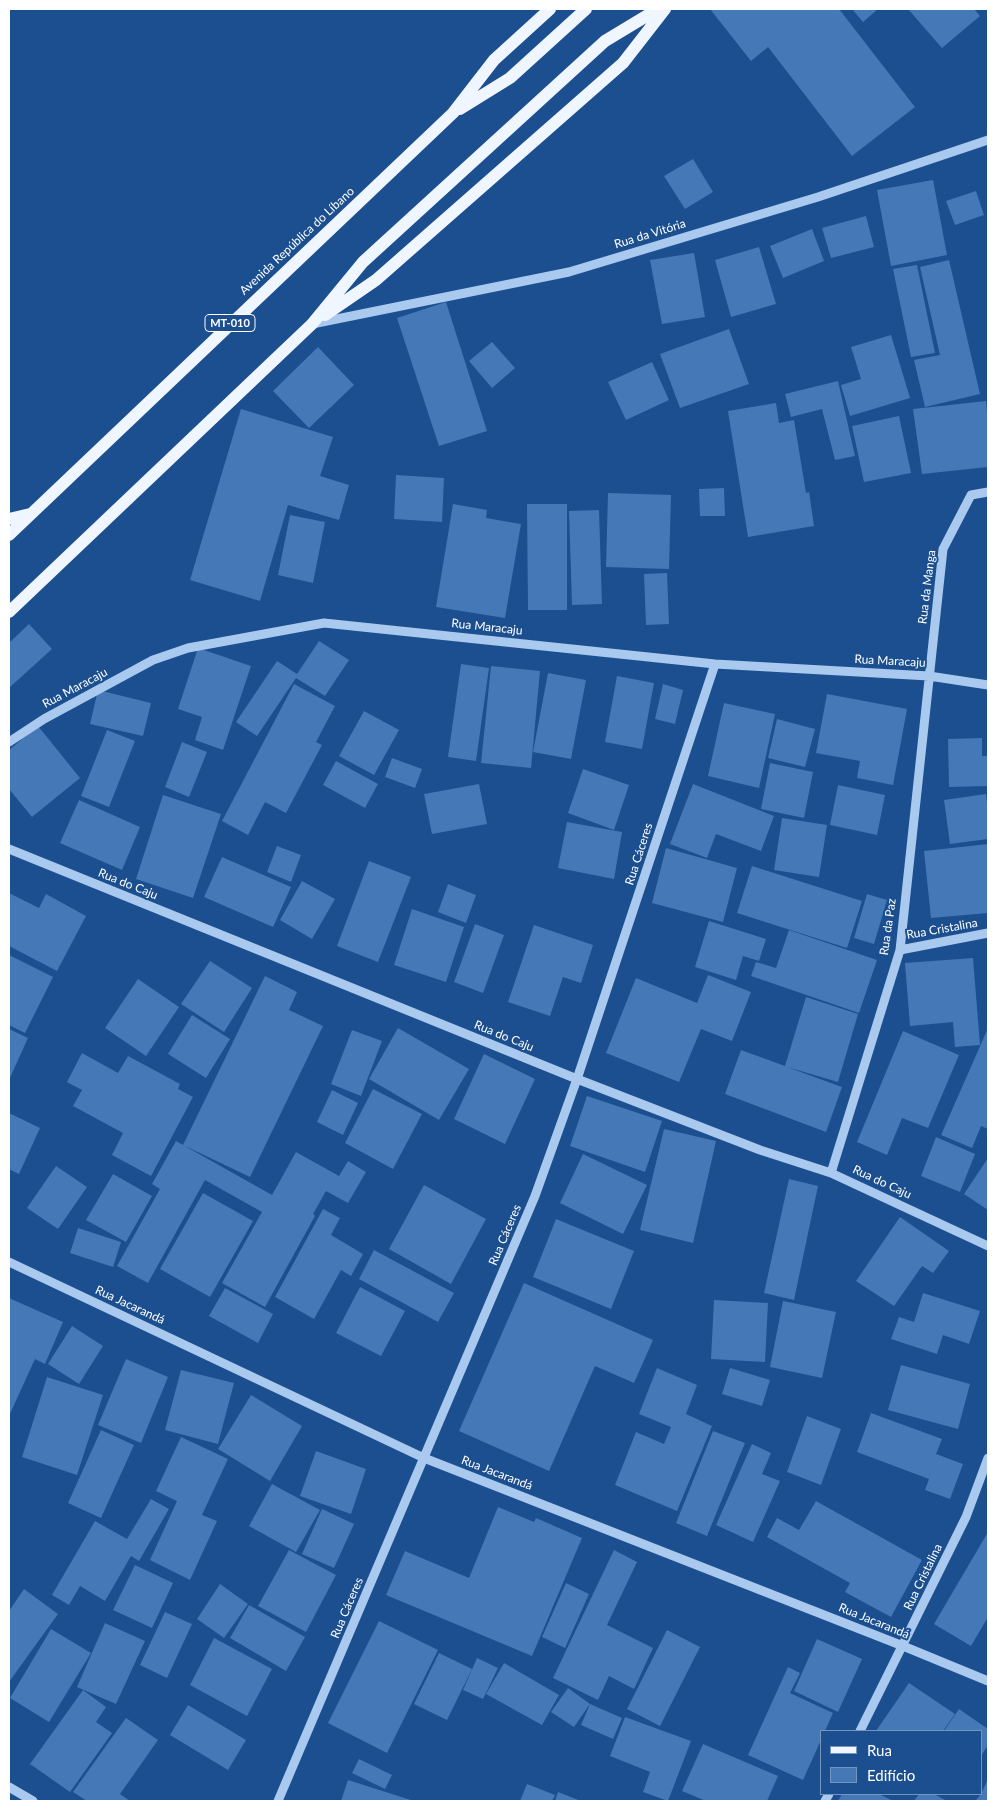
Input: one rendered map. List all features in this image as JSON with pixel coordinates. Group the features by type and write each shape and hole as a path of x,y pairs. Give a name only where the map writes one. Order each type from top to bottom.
{"main road":[{"name":"Avenida República do Líbano","path":"9,535 453,113 494,60 550,9"},
{"name":"Avenida República do Líbano","path":"453,113 510,78 586,9"},
{"path":"9,612 312,324 363,262 605,40 658,9"},
{"path":"312,324 376,280 623,62 665,9"},
{"path":"9,519 30,514"}],"street":[{"name":"Rua da Vitória","path":"312,324 570,272 818,197 988,140"},
{"name":"Rua da Manga","path":"929,676 943,549 971,495 988,492"},
{"name":"Rua Maracaju","path":"9,742 44,719 153,660 188,648 324,623 715,664 929,676 988,685"},
{"name":"Rua Cáceres","path":"278,1801 535,1196 577,1079 715,664"},
{"name":"Rua da Paz","path":"832,1173 900,950 929,676"},
{"name":"Rua do Caju","path":"9,849 577,1079 760,1150 832,1173 988,1246"},
{"name":"Rua Cristalina","path":"900,950 988,933"},
{"name":"Rua Jacarandá","path":"9,1262 424,1458 988,1681"},
{"name":"Rua Cristalina","path":"861,1730 966,1517 988,1458"},
{"path":"9,1787 32,1801"}],"building":[{"path":"710,9 839,9 915,107 852,156 768,47 751,61"},
{"path":"852,9 878,9 863,22"},
{"path":"908,9 974,9 980,16 942,48"},
{"path":"693,159 713,192 685,209 664,176"},
{"path":"933,180 947,255 891,266 877,190"},
{"path":"976,191 984,215 955,225 946,201"},
{"path":"866,216 874,247 831,258 822,228"},
{"path":"812,229 824,261 783,278 770,246"},
{"path":"759,247 776,304 731,317 715,260"},
{"path":"694,253 705,317 662,324 650,260"},
{"path":"949,260 980,394 925,407 914,360 940,355 920,267"},
{"path":"917,265 935,353 911,357 893,269"},
{"path":"446,302 487,431 439,446 397,318"},
{"path":"729,329 749,384 680,408 660,354"},
{"path":"891,335 910,398 850,416 841,385 861,379 851,347"},
{"path":"492,342 515,368 492,388 469,361"},
{"path":"318,347 354,385 309,428 273,391"},
{"path":"652,362 669,400 626,420 608,382"},
{"path":"838,381 855,456 835,460 822,409 791,417 785,394"},
{"path":"986,401 988,467 922,474 913,409"},
{"path":"776,403 779,423 794,420 806,493 809,492 814,526 748,537 728,411"},
{"path":"241,409 333,437 320,476 349,485 339,520 288,505 260,601 190,580"},
{"path":"899,416 911,473 864,482 852,426"},
{"path":"396,475 444,478 442,522 394,519"},
{"path":"724,488 725,516 700,516 699,489"},
{"path":"608,493 671,495 669,569 606,567"},
{"path":"453,504 487,510 486,518 521,524 505,618 436,607"},
{"path":"527,504 567,504 567,610 528,610"},
{"path":"599,510 602,604 572,605 569,511"},
{"path":"290,515 325,522 313,583 278,575"},
{"path":"667,573 669,624 646,625 644,574"},
{"path":"29,624 52,649 9,688 9,643"},
{"path":"319,641 349,660 325,696 296,678 257,736 236,722 277,661 297,674"},
{"path":"198,648 251,666 223,750 195,740 202,717 178,709"},
{"path":"461,664 489,668 476,761 448,757"},
{"path":"491,666 540,671 531,768 481,763"},
{"path":"548,673 586,680 571,759 533,752"},
{"path":"617,676 654,683 642,749 605,742"},
{"path":"294,684 335,706 316,742 322,745 286,813 265,802 248,835 222,821"},
{"path":"663,684 683,690 675,724 655,719"},
{"path":"98,690 151,703 143,736 90,724"},
{"path":"827,694 907,709 893,785 857,778 860,761 816,753"},
{"path":"724,703 775,714 759,788 708,776"},
{"path":"364,711 399,730 374,775 339,756"},
{"path":"777,719 815,729 805,767 768,758"},
{"path":"38,726 80,778 32,817 9,789 9,750"},
{"path":"107,730 135,741 109,807 81,796"},
{"path":"982,738 982,756 988,756 988,786 949,787 948,739"},
{"path":"182,742 207,752 189,797 165,787"},
{"path":"392,758 422,769 415,788 385,777"},
{"path":"336,761 378,784 365,808 323,785"},
{"path":"770,763 813,772 804,818 761,809"},
{"path":"583,769 629,785 614,830 568,813"},
{"path":"479,784 487,824 432,834 424,794"},
{"path":"693,784 774,816 761,851 716,834 707,858 670,844"},
{"path":"838,785 885,795 877,835 830,825"},
{"path":"986,794 988,839 950,844 944,800"},
{"path":"163,795 221,814 193,898 136,879"},
{"path":"79,800 140,827 122,870 60,843"},
{"path":"782,818 827,825 819,877 774,870"},
{"path":"567,822 622,832 614,879 558,868"},
{"path":"988,844 988,913 931,918 924,851"},
{"path":"277,846 301,855 291,882 267,872"},
{"path":"666,848 737,868 723,922 652,903"},
{"path":"222,857 291,887 273,927 204,897"},
{"path":"369,861 411,877 378,962 337,946"},
{"path":"752,866 862,901 847,948 737,913"},
{"path":"302,881 335,899 312,939 280,920"},
{"path":"448,884 476,895 466,923 438,912"},
{"path":"9,893 39,908 46,894 86,916 57,971 9,946"},
{"path":"867,894 887,900 874,944 854,938"},
{"path":"412,909 464,927 446,982 394,965"},
{"path":"709,921 766,939 759,961 743,956 736,980 695,967"},
{"path":"475,924 504,935 483,993 454,982"},
{"path":"534,925 593,945 581,983 563,977 550,1016 508,1002"},
{"path":"789,930 877,960 859,1013 751,976 756,962 776,968"},
{"path":"9,955 53,977 25,1033 9,1025"},
{"path":"973,958 980,1045 955,1047 953,1022 910,1026 905,963"},
{"path":"210,961 252,988 224,1032 181,1004"},
{"path":"708,975 751,992 732,1041 701,1029 679,1082 606,1053 636,978 697,1003"},
{"path":"265,976 297,992 289,1010 323,1026 250,1177 183,1145"},
{"path":"138,979 179,1007 146,1056 105,1028"},
{"path":"806,997 858,1014 838,1082 787,1067 842,1087 826,1132 725,1094 741,1050 785,1066"},
{"path":"192,1015 230,1039 206,1078 168,1054"},
{"path":"398,1028 469,1069 439,1120 369,1079"},
{"path":"988,1028 988,1129 981,1126 972,1148 941,1135"},
{"path":"9,1029 28,1038 9,1080"},
{"path":"352,1030 382,1041 361,1096 331,1084"},
{"path":"903,1031 959,1055 928,1128 902,1118 887,1155 857,1142"},
{"path":"82,1053 118,1073 128,1056 180,1084 178,1089 193,1097 151,1176 112,1155 123,1133 73,1106 82,1090 67,1082"},
{"path":"484,1054 535,1079 505,1144 454,1119"},
{"path":"373,1089 422,1114 393,1169 345,1143"},
{"path":"332,1090 358,1103 343,1135 317,1122"},
{"path":"587,1096 662,1121 645,1172 570,1146"},
{"path":"9,1113 40,1128 19,1174 9,1169"},
{"path":"664,1129 716,1141 693,1243 640,1230"},
{"path":"936,1137 975,1154 960,1192 921,1176"},
{"path":"176,1141 272,1195 296,1152 339,1176 348,1161 366,1172 348,1203 326,1191 313,1214 315,1216 265,1307 222,1283 262,1212 205,1180 148,1283 117,1266 160,1189 152,1184"},
{"path":"583,1154 647,1185 623,1234 560,1203"},
{"path":"988,1158 988,1210 964,1194"},
{"path":"56,1166 87,1187 58,1229 27,1208"},
{"path":"113,1174 152,1196 126,1242 86,1220"},
{"path":"789,1179 818,1186 794,1300 764,1293"},
{"path":"424,1185 486,1219 451,1284 389,1249"},
{"path":"203,1193 253,1221 210,1297 160,1269"},
{"path":"323,1209 340,1218 331,1235 363,1254 351,1276 341,1270 314,1319 275,1297"},
{"path":"900,1217 949,1251 933,1273 922,1266 894,1306 856,1281"},
{"path":"556,1219 634,1251 611,1309 533,1277"},
{"path":"78,1228 121,1242 113,1267 70,1253"},
{"path":"374,1250 454,1293 438,1322 359,1279"},
{"path":"524,1283 653,1340 634,1383 595,1366 549,1471 459,1431"},
{"path":"360,1287 405,1311 381,1356 336,1333"},
{"path":"225,1288 273,1314 258,1343 209,1316"},
{"path":"923,1293 980,1311 969,1344 943,1335 937,1354 891,1339 899,1317 914,1322"},
{"path":"9,1298 63,1322 45,1364 35,1359 9,1416"},
{"path":"714,1300 768,1303 765,1362 711,1359"},
{"path":"783,1301 836,1312 822,1378 770,1367"},
{"path":"72,1326 103,1346 79,1384 48,1364"},
{"path":"126,1359 168,1377 141,1443 98,1425"},
{"path":"901,1365 970,1384 958,1429 888,1410"},
{"path":"657,1368 697,1385 686,1414 712,1426 677,1511 615,1485 636,1432 664,1444 671,1427 639,1414"},
{"path":"730,1368 770,1380 762,1406 722,1394"},
{"path":"181,1370 234,1383 218,1444 165,1430"},
{"path":"47,1377 103,1395 77,1475 22,1457"},
{"path":"251,1395 302,1426 270,1481 218,1449"},
{"path":"871,1413 942,1439 936,1454 963,1464 950,1499 925,1490 929,1479 857,1452"},
{"path":"807,1416 841,1429 821,1485 787,1472"},
{"path":"101,1430 134,1445 101,1518 68,1503"},
{"path":"713,1431 745,1443 707,1536 676,1523"},
{"path":"181,1437 228,1459 202,1515 217,1521 190,1580 150,1560 177,1501 156,1491"},
{"path":"752,1444 771,1453 762,1474 780,1481 753,1542 716,1525"},
{"path":"316,1451 366,1469 351,1514 300,1496"},
{"path":"272,1484 320,1510 296,1552 249,1526"},
{"path":"151,1499 169,1509 139,1561 131,1556 105,1601 80,1586 69,1605 52,1595 95,1521 127,1539"},
{"path":"816,1501 922,1560 891,1617 845,1592 850,1583 767,1537 777,1518 799,1530"},
{"path":"498,1507 534,1522 536,1518 582,1538 532,1656 386,1595 405,1551 469,1578"},
{"path":"322,1509 354,1524 334,1568 302,1554"},
{"path":"988,1532 988,1617 971,1646 934,1624"},
{"path":"289,1550 336,1575 306,1632 258,1606"},
{"path":"614,1550 637,1562 607,1625 653,1648 634,1689 609,1676 598,1700 553,1678"},
{"path":"135,1565 173,1583 152,1628 113,1610"},
{"path":"566,1583 589,1594 565,1648 542,1637"},
{"path":"220,1584 248,1604 224,1638 197,1619"},
{"path":"24,1589 58,1614 9,1682 9,1611"},
{"path":"249,1605 305,1637 286,1671 230,1638"},
{"path":"165,1612 192,1624 167,1678 140,1665"},
{"path":"379,1621 438,1650 387,1753 328,1723"},
{"path":"105,1623 145,1641 116,1704 77,1687"},
{"path":"51,1629 91,1653 49,1722 10,1698"},
{"path":"667,1630 700,1647 660,1726 627,1709"},
{"path":"214,1638 272,1669 247,1716 190,1685"},
{"path":"817,1639 862,1659 838,1712 794,1691"},
{"path":"439,1653 472,1669 447,1720 414,1704"},
{"path":"477,1658 498,1668 483,1699 463,1690"},
{"path":"504,1663 559,1695 542,1725 486,1694"},
{"path":"788,1667 800,1673 790,1693 833,1713 825,1730 820,1730 820,1742 803,1780 748,1755"},
{"path":"909,1683 955,1714 944,1730 877,1730"},
{"path":"568,1688 590,1704 574,1727 551,1712"},
{"path":"83,1690 106,1707 96,1722 112,1733 70,1792 30,1764"},
{"path":"590,1704 622,1718 613,1739 581,1725"},
{"path":"188,1705 246,1740 228,1770 170,1735"},
{"path":"959,1709 988,1729 988,1745 982,1754 982,1730 945,1730"},
{"path":"625,1717 691,1741 668,1801 643,1792 650,1772 610,1756"},
{"path":"126,1718 158,1740 120,1794 130,1801 87,1801 73,1792"},
{"path":"703,1744 778,1776 767,1801 706,1801 682,1791"},
{"path":"359,1759 392,1775 385,1789 352,1773"},
{"path":"988,1779 988,1801 975,1801 982,1795"},
{"path":"348,1780 414,1801 341,1801"},
{"path":"527,1784 555,1795 552,1801 520,1801"},
{"path":"558,1792 581,1801 555,1801"},
{"path":"841,1795 881,1795 893,1801 838,1801"},
{"path":"918,1795 936,1795 947,1801 914,1801"}]}
